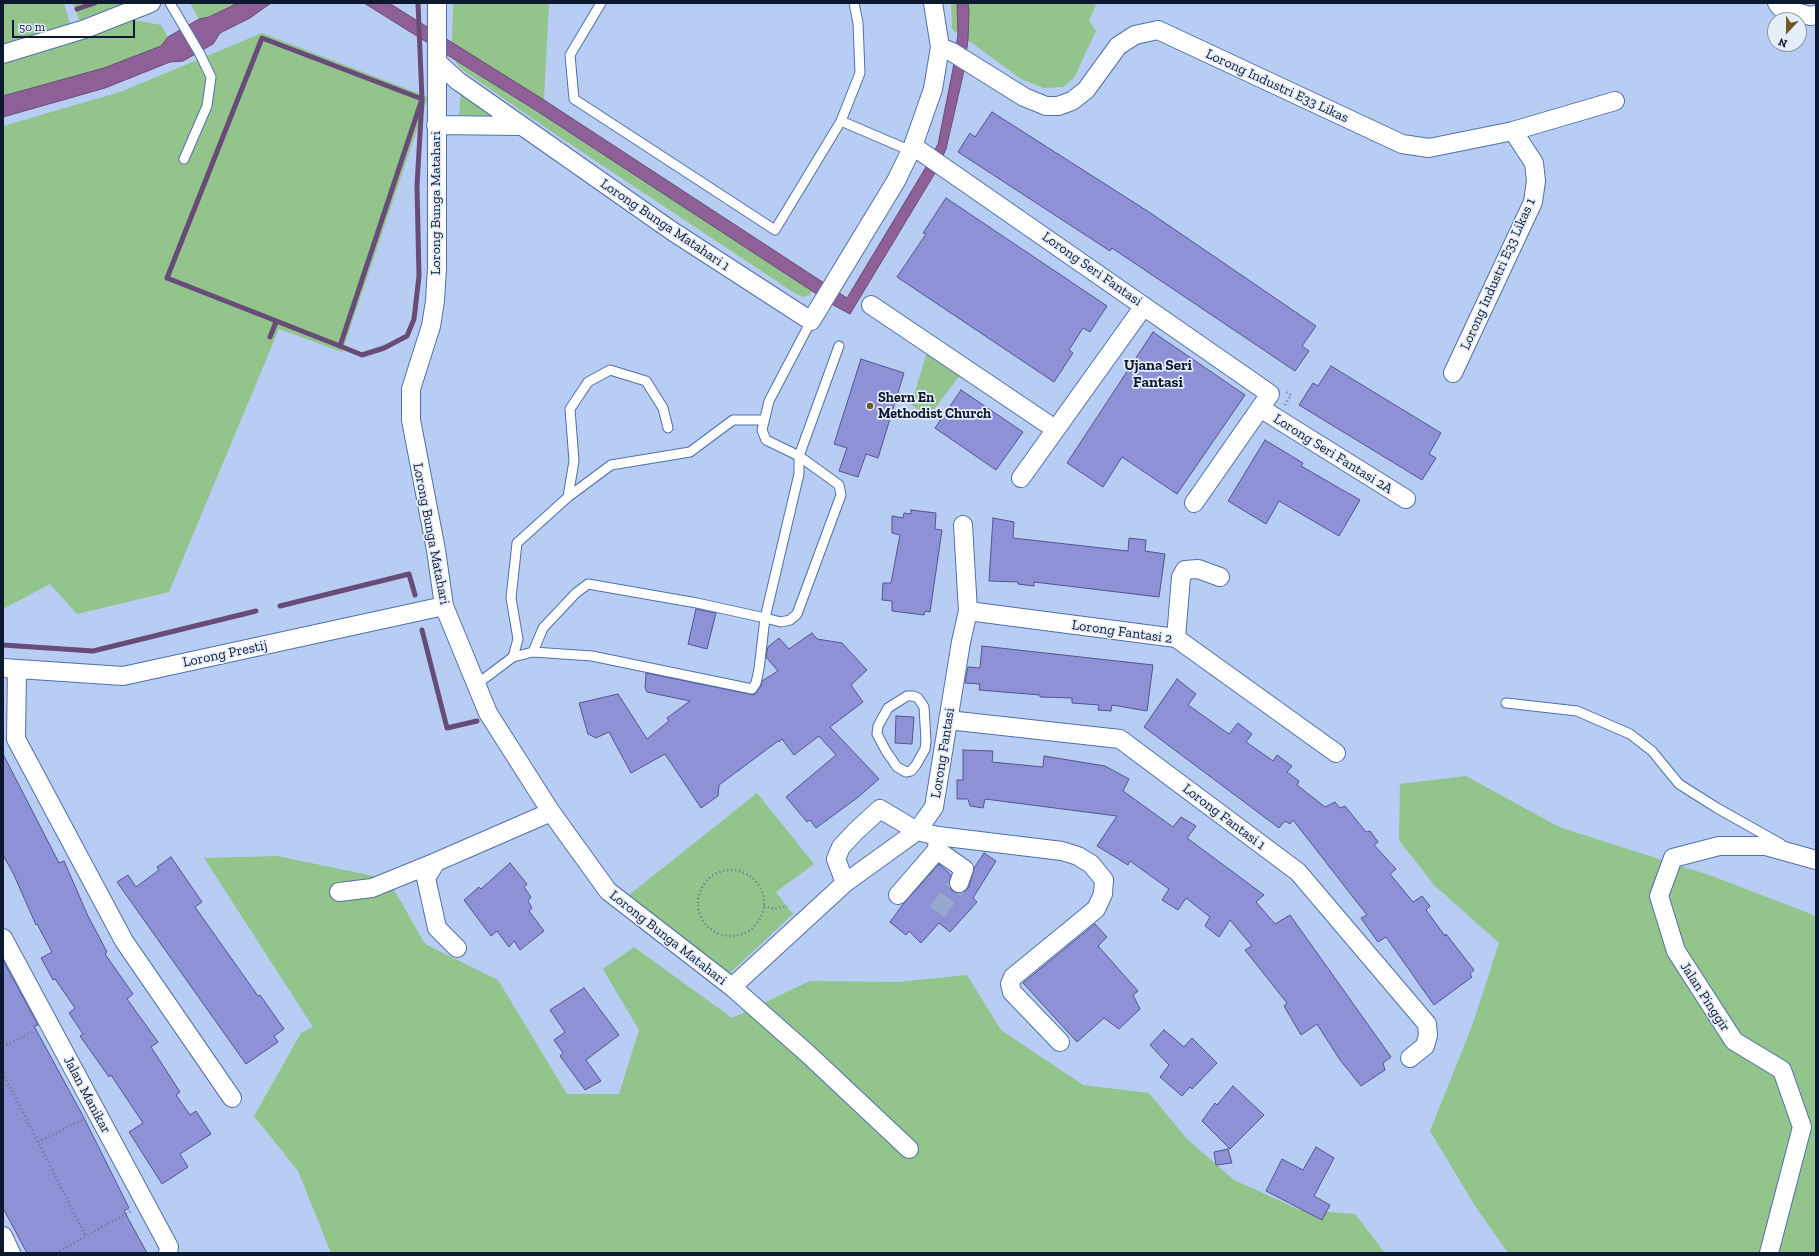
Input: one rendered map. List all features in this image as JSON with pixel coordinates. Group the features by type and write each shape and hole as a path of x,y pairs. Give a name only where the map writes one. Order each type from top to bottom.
{"street":[{"path":"3,54 85,29 151,3"},
{"name":"Lorong Bunga Matahari","path":"437,3 437,268 435,301 430,326 411,388 411,420 436,550 444,606 478,684 488,713 551,812 608,891 732,987 808,1054 909,1149"},
{"path":"811,321 831,285 896,181 912,149 946,49 933,3"},
{"path":"1777,3 1780,7 1810,16 1816,15"},
{"name":"Lorong Industri E33 Likas","path":"946,49 1024,97 1046,106 1058,106 1072,101 1086,90 1118,46 1135,35 1158,30 1402,144 1429,148 1513,131 1616,101"},
{"name":"Lorong Bunga Matahari 1","path":"438,63 458,81 672,231 811,321"},
{"path":"436,125 522,126"},
{"name":"Lorong Industri E33 Likas 1","path":"1453,373 1533,202 1536,181 1534,163 1513,131"},
{"name":"Lorong Seri Fantasi","path":"912,149 928,156 945,167 1144,306 1265,401"},
{"path":"871,305 1055,429"},
{"path":"1021,478 1144,306"},
{"path":"1194,503 1265,401"},
{"name":"Lorong Seri Fantasi 2A","path":"1265,401 1406,499"},
{"name":"Lorong Fantasi","path":"732,987 846,882 917,831 934,807 933,751 948,720 961,642 968,611 963,525"},
{"path":"1176,638 1181,578 1185,570 1198,570 1220,577"},
{"name":"Lorong Prestij","path":"10,669 123,676 444,606"},
{"name":"Lorong Fantasi 2","path":"968,611 1176,638 1336,753"},
{"path":"10,669 16,739 124,941 232,1098"},
{"name":"Lorong Fantasi 1","path":"948,720 1120,739 1298,872 1426,1024 1428,1035 1425,1046 1410,1058"},
{"path":"846,882 836,859 841,847 880,809 938,843 964,869 959,883"},
{"path":"339,892 372,888 551,812"},
{"path":"898,895 938,843"},
{"path":"938,843 1062,851 1078,856 1091,864 1104,880 1104,894 1096,908 1013,977 1010,984 1012,992 1060,1042"},
{"name":"Jalan Pinggir","path":"1769,1253 1802,1128 1782,1070 1734,1041 1676,952 1659,896 1673,858 1719,846 1766,846 1816,860"},
{"path":"436,862 426,878 437,928 457,948"},
{"name":"Jalan Manikar","path":"3,938 169,1247 168,1253"},
{"path":"3,1236 11,1253"}],"lane":[{"path":"170,3 200,54 211,77 207,106 184,159"},
{"path":"601,3 570,54 574,99 775,230 841,121 860,73 858,23 854,3"},
{"path":"841,121 912,149"},
{"path":"533,652 543,628 576,593 588,584 697,603 781,622 790,620 797,614 841,495 839,485 799,456 766,440 762,430 763,420 769,402 811,321"},
{"path":"478,684 513,657 533,652 592,656 752,689 756,684 765,618 799,474 799,456 839,346"},
{"path":"568,498 574,461 570,409 588,382 610,370 646,381 663,408 668,428"},
{"path":"513,657 518,640 511,598 517,543 568,498 611,465 690,452 733,420 763,420"},
{"path":"907,696 918,698 924,707 926,741 933,751 911,771 906,772 897,767 886,752 877,734 878,726 888,708 907,696"},
{"path":"1506,703 1577,711 1630,734 1652,751 1679,784 1717,808 1799,855"}],"path":[{"path":"728,870 745,873 758,884 763,894 764,906 762,916 756,925 748,932 738,936 728,936 718,934 709,928 702,920 698,910 697,900 700,889 707,879 717,872 728,870"},
{"path":"764,906 774,910 787,906"},
{"path":"3,1046 49,1024"},
{"path":"3,1073 86,1237"},
{"path":"38,1142 97,1112"},
{"path":"56,1253 145,1203"}],"green space":[{"path":"3,3 64,3 70,24 3,45"},
{"path":"73,3 130,3 82,21 79,20"},
{"path":"190,3 238,3 209,17 199,19"},
{"path":"453,3 549,3 544,100 812,291 810,295 803,297 796,294 552,132 464,71 457,64 453,55"},
{"path":"951,3 957,3 958,34 952,29"},
{"path":"968,3 1097,3 1089,21 1096,31 1074,78 1063,87 1044,88 1021,79 968,40"},
{"path":"134,20 161,25 168,37 161,46 104,68 3,96 3,63 60,46"},
{"path":"262,33 428,97 342,352 279,329 169,592 77,614 50,584 3,609 3,126 120,92"},
{"path":"461,90 496,116 459,115"},
{"path":"927,352 960,375 929,416 911,405"},
{"path":"1466,776 1559,827 1712,876 1816,916 1816,1253 1508,1253 1475,1206 1430,1131 1472,1026 1499,943 1434,885 1399,840 1400,784"},
{"path":"757,793 814,864 776,892 793,914 729,974 624,899"},
{"path":"277,856 388,879 425,944 498,980 567,1094 619,1094 639,1030 603,969 634,947 732,1018 810,981 898,982 967,975 1001,1030 1083,1085 1149,1093 1187,1139 1234,1180 1300,1210 1355,1214 1385,1253 331,1253 298,1171 254,1116 301,1033 313,1027 204,858"}],"shaded area":[{"path":"238,3 271,3 250,18 220,33 213,44 183,61 170,62 105,88 3,117 3,96 104,68 161,46 168,37 199,19 209,17"},
{"path":"364,3 389,3 544,100 847,298 926,167 938,144 953,69 958,34 957,3 968,3 968,40 963,75 946,149 935,173 850,314 835,306 537,111"}],"building":[{"path":"992,112 1149,212 1316,326 1302,346 1309,351 1295,371 1112,248 1110,251 958,152 970,133 975,137"},
{"path":"946,198 1107,306 1090,332 1083,328 1069,350 1073,353 1054,382 897,277 926,234 923,233"},
{"path":"1153,332 1245,395 1177,494 1122,457 1103,487 1067,463"},
{"name":"Shern En Methodist Church","path":"861,359 904,373 878,458 866,454 858,477 839,471 847,448 834,444"},
{"path":"1331,366 1441,433 1429,454 1436,458 1422,480 1299,405 1313,383 1318,386"},
{"path":"961,390 1023,432 996,470 935,428"},
{"path":"1265,440 1303,463 1301,466 1360,500 1339,536 1279,501 1266,524 1228,501"},
{"path":"911,510 936,513 935,529 942,530 930,612 925,611 924,615 892,611 892,601 882,600 883,583 891,583 900,535 892,533 892,516 903,518 904,513 911,514"},
{"path":"993,518 1014,522 1013,538 1128,551 1129,538 1146,540 1145,551 1165,554 1159,597 1034,582 1034,586 1018,584 1018,582 989,581"},
{"path":"696,609 716,613 707,649 688,644"},
{"path":"812,633 817,639 842,643 867,670 851,685 863,702 830,727 879,779 857,798 816,828 810,820 807,822 786,797 836,755 819,736 794,755 782,739 779,742 778,741 719,785 718,796 701,808 665,754 631,773 609,732 596,738 588,734 579,703 618,694 647,739 669,721 667,718 690,701 647,692 645,688 646,673 754,695 761,686 762,681 778,671 766,657 768,647 779,638 789,649"},
{"path":"982,646 1153,665 1147,711 1112,705 1111,711 1098,710 1099,705 1072,703 1072,698 1040,697 1040,695 979,690 980,684 965,683 968,667 980,668"},
{"path":"1177,679 1196,694 1188,705 1229,734 1238,723 1252,734 1246,742 1273,761 1277,755 1292,766 1287,772 1299,781 1297,785 1325,807 1335,802 1340,808 1345,806 1366,832 1370,831 1378,842 1374,845 1396,869 1390,874 1413,902 1422,896 1430,906 1426,910 1445,936 1446,934 1474,970 1470,974 1472,977 1434,1005 1386,937 1378,942 1361,918 1367,915 1293,820 1290,824 1285,821 1279,828 1144,727"},
{"path":"896,716 914,717 912,744 895,743"},
{"path":"963,750 993,751 992,762 1043,767 1044,756 1105,766 1129,779 1123,791 1173,827 1181,817 1196,826 1187,838 1264,895 1256,902 1275,924 1290,915 1391,1057 1383,1063 1385,1070 1361,1086 1340,1060 1317,1024 1301,1035 1284,1006 1287,1003 1245,950 1252,946 1230,920 1219,937 1205,926 1210,917 1186,898 1178,910 1162,900 1169,889 1130,861 1128,865 1097,846 1117,816 985,799 983,808 970,806 968,799 957,799 957,780 963,780"},
{"path":"3,754 59,863 64,861 88,916 107,952 105,954 133,994 127,999 158,1042 151,1047 180,1092 176,1095 190,1115 196,1111 211,1134 180,1154 188,1167 162,1184 129,1132 143,1123 111,1075 109,1077 80,1036 83,1034 69,1013 75,1008 55,979 53,980 41,958 52,952 37,924 36,925 14,875 3,855"},
{"path":"984,853 996,861 973,898 977,902 950,932 939,923 921,943 909,931 906,935 890,922 904,903 939,864 951,875 949,884 951,890 960,893 965,891 969,887 974,868"},
{"path":"171,857 202,902 195,907 258,996 260,995 284,1029 274,1036 278,1042 246,1064 117,882 128,875 136,887 159,870 157,867"},
{"path":"510,863 527,884 524,887 531,897 528,901 532,908 529,911 544,931 520,950 514,941 509,947 497,931 491,936 464,900 479,887 481,889"},
{"path":"1095,924 1107,937 1098,946 1138,991 1133,995 1140,1009 1119,1029 1104,1018 1077,1042 1023,983"},
{"path":"3,960 38,1025 34,1026 83,1116 129,1208 124,1211 147,1253 27,1253 3,1208"},
{"path":"584,988 619,1035 586,1060 601,1081 585,1090 560,1056 563,1053 554,1040 565,1032 550,1010"},
{"path":"1164,1030 1184,1047 1192,1038 1217,1063 1192,1089 1190,1087 1182,1096 1160,1077 1169,1065 1150,1045"},
{"path":"1233,1086 1264,1115 1230,1149 1202,1121 1215,1103 1217,1105"},
{"path":"1316,1147 1334,1158 1314,1196 1330,1205 1322,1220 1266,1191 1282,1159 1303,1170"},
{"path":"1228,1149 1232,1163 1216,1165 1214,1152"}],"waterway":[{"path":"77,9 95,3"},
{"path":"340,346 362,355 384,348 407,336 414,319 419,276 417,186 422,99 418,3"},
{"path":"262,38 422,99 340,346 167,278 262,38"},
{"path":"270,337 276,322"},
{"path":"280,606 409,574 415,595"},
{"path":"3,645 93,651 256,611"},
{"path":"422,630 447,728 477,721"}],"tunnel":[{"path":"937,912 959,883"}],"place":[{"name":"Shern En Methodist Church","path":"870,406"}],"district":[{"name":"Ujana Seri Fantasi","path":"1158,374"}]}
